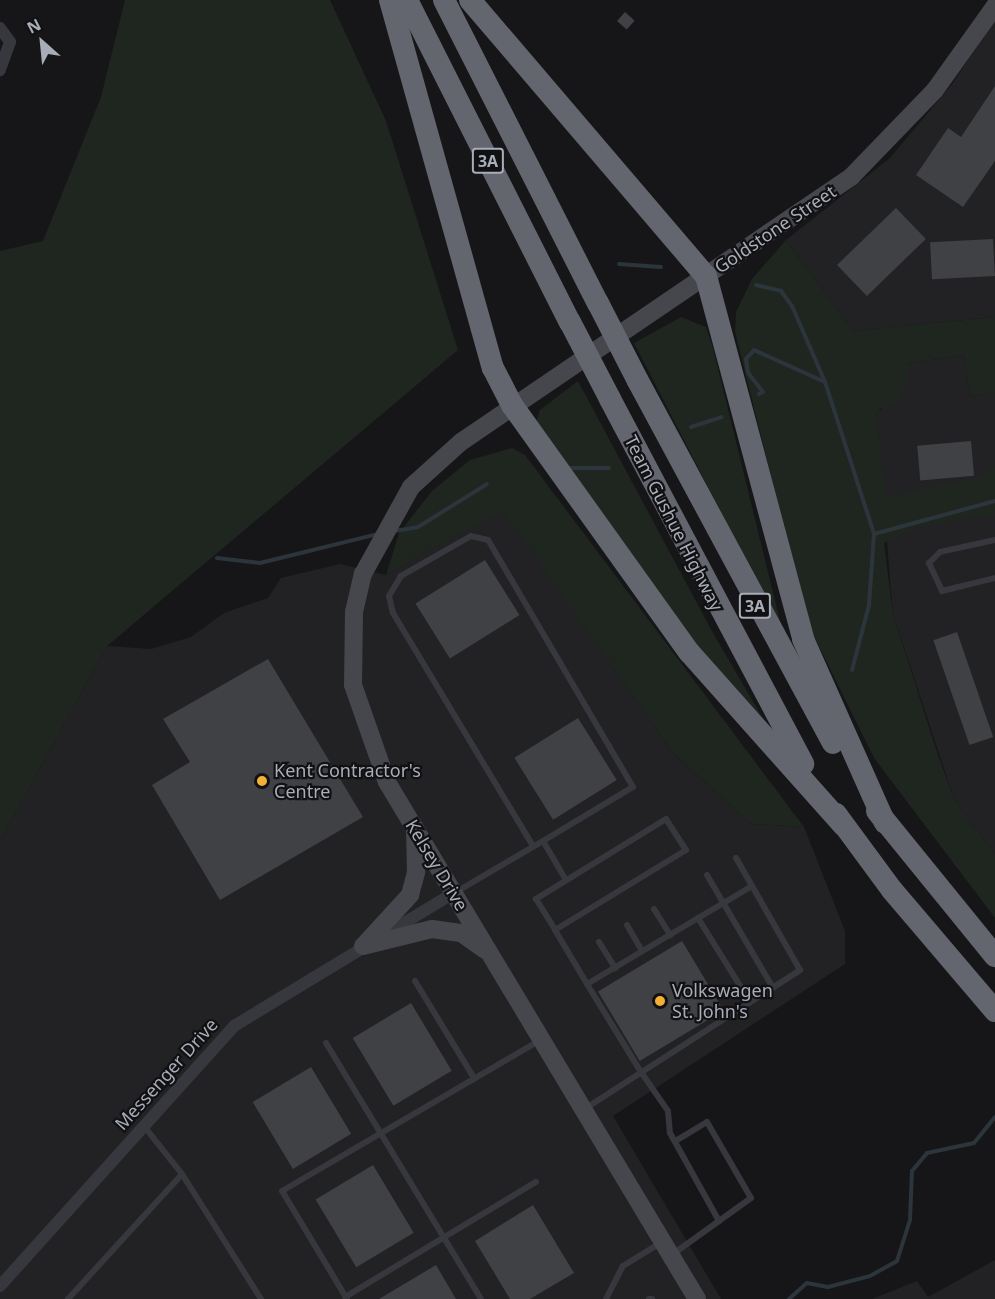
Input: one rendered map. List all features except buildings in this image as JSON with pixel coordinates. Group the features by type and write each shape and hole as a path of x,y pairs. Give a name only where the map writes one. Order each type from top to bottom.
{"highway":[{"path":"390,0 493,368 512,405 689,652 843,825"},
{"name":"Team Gushue Highway","path":"407,0 750,672 843,825 995,1011"},
{"name":"Team Gushue Highway","path":"444,0 638,381 802,690 885,823 995,956"},
{"path":"470,0 706,276 803,639 885,823"}],"main road":[{"name":"Goldstone Street","path":"512,405 817,203 874,156 935,90 995,6"},
{"name":"Kelsey Drive","path":"512,405 411,487 363,574 352,632 353,685 382,771 494,956 541,1039 586,1108 697,1299"},
{"path":"363,946 410,895 416,872 415,826"},
{"path":"363,946 416,931 446,930 461,933 494,956"}],"street":[{"path":"0,28 10,42 0,70"},
{"name":"Messenger Drive","path":"0,1286 142,1125 234,1026 455,892"}],"lane":[{"path":"455,892 543,841 633,787 488,540 471,536 401,576 389,596 393,613 533,846"},
{"path":"995,540 940,552 929,563 942,591 995,578"},
{"path":"555,930 686,850 666,819 536,899 641,1072 668,1111 675,1141 719,1221"},
{"path":"543,841 566,880"},
{"path":"586,1108 800,970 736,858"},
{"path":"707,875 773,988"},
{"path":"587,984 752,886"},
{"path":"654,909 670,935"},
{"path":"698,918 750,1002"},
{"path":"627,925 642,951"},
{"path":"599,942 615,968"},
{"path":"416,981 474,1078"},
{"path":"536,1182 346,1298 282,1191 541,1039"},
{"path":"326,1043 482,1299"},
{"path":"606,1299 623,1266 668,1248 719,1221 751,1198 707,1122 675,1141"},
{"path":"142,1125 183,1174 261,1299"},
{"path":"68,1299 183,1174"}],"shaded area":[{"path":"125,0 330,0 386,121 458,350 107,646 0,841 0,251 43,241 101,97"},
{"path":"995,20 995,317 853,331 786,240 890,158 952,84"},
{"path":"786,240 853,331 995,317 995,393 970,396 964,355 906,364 908,381 898,401 876,411 885,497 983,476 995,466 995,514 914,528 884,543 893,614 936,749 954,799 995,854 995,918 874,758 808,624 735,332 736,312 752,279"},
{"path":"681,317 706,327 713,348 783,633 634,343"},
{"path":"964,355 970,396 995,393 995,854 954,799 893,614 876,410 881,410 906,364"},
{"path":"578,381 713,633 782,751 662,602 536,422 540,410"},
{"path":"512,448 525,455 804,827 752,824 673,753 502,510 386,575 399,533 432,491 470,460"},
{"path":"502,509 673,753 752,824 804,827 845,931 845,964 613,1116 721,1299 0,1299 0,841 107,646 151,649 191,637 224,613 268,598 281,578 340,564 386,575"},
{"path":"995,1260 995,1299 872,1299 917,1281 928,1297"}],"waterway":[{"path":"619,264 661,267"},
{"path":"756,285 781,291 792,306 825,382"},
{"path":"759,394 763,392 748,373 746,359 754,350 825,382 874,534"},
{"path":"691,427 721,417"},
{"path":"570,468 609,468"},
{"path":"394,531 418,527 487,484"},
{"path":"852,670 869,605 874,534 995,501"},
{"path":"217,558 260,563 378,534"},
{"path":"789,1299 807,1283 828,1287 870,1276 897,1261 910,1220 912,1171 927,1153 974,1143 995,1117"}],"place":[{"name":"Kent Contractor's Centre","path":"262,781"},
{"name":"Volkswagen St. John's","path":"660,1001"}]}
